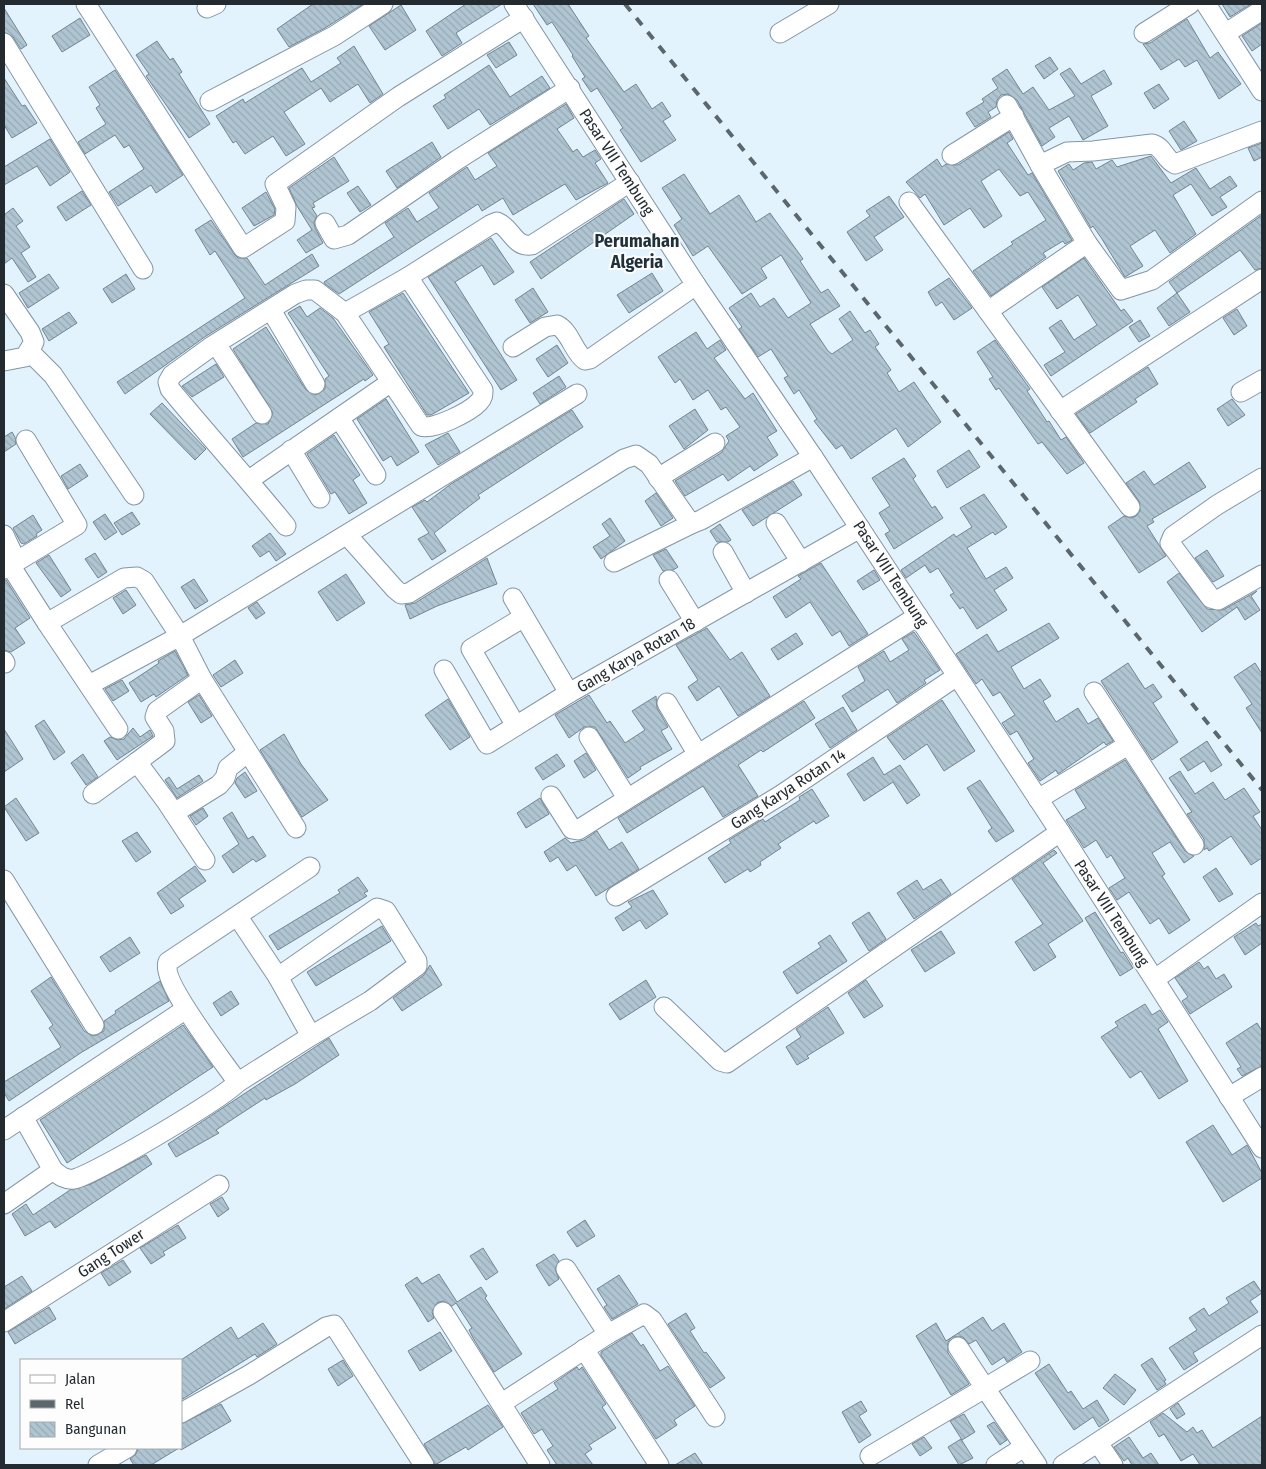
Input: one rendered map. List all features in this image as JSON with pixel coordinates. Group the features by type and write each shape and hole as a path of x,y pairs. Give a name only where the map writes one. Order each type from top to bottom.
{"street":[{"path":"86,4 243,248 285,221 286,207 275,184 519,11"},
{"path":"210,101 334,36 383,4"},
{"path":"780,33 830,4"},
{"path":"1144,33 1190,4"},
{"path":"1206,4 1262,91"},
{"path":"1226,33 1262,10"},
{"name":"Pasar VIII Tembung","path":"519,11 696,285 814,457 1060,832 1262,1148"},
{"path":"4,43 143,269"},
{"path":"325,223 334,239 348,235 456,160 570,88"},
{"path":"952,156 1011,110 1040,166 1087,243 1122,290 1152,280 1262,201"},
{"path":"1040,166 1067,152 1152,144 1160,146 1169,162 1175,164 1262,131"},
{"path":"345,313 497,222 504,225 518,243 525,246 532,245 630,182"},
{"path":"909,202 1130,507"},
{"path":"988,311 1087,243"},
{"path":"286,526 170,389 168,382 172,375 216,344 306,290 315,290 345,313 420,426 426,428 436,426 474,406 483,396 481,385 408,277"},
{"path":"1060,410 1262,278"},
{"path":"513,347 545,327 558,326 565,332 581,357 585,360 590,359 696,285"},
{"path":"4,294 32,338 33,346 30,352 19,360 4,361"},
{"path":"271,310 315,384"},
{"path":"216,344 262,414"},
{"path":"30,352 53,375 134,495"},
{"path":"1241,392 1262,380"},
{"path":"249,480 390,382"},
{"path":"89,685 180,636 577,394"},
{"path":"339,418 376,474"},
{"path":"7,567 77,525 26,440"},
{"path":"658,478 715,443"},
{"path":"291,450 320,498"},
{"path":"348,535 395,589 401,594 409,592 624,459 636,455 641,457 658,478 691,524"},
{"path":"614,562 708,516 814,457"},
{"path":"1262,478 1188,526 1170,539 1170,543 1211,598 1218,600 1262,575"},
{"path":"776,523 801,562"},
{"name":"Gang Karya Rotan 18","path":"444,670 487,744 569,693 860,528"},
{"path":"4,535 12,552 7,567"},
{"path":"722,552 746,593"},
{"path":"7,567 48,623 118,729"},
{"path":"48,623 131,576 144,581 180,636 202,679 247,753 296,828"},
{"path":"669,580 695,622"},
{"path":"513,598 569,693"},
{"path":"551,796 572,829 576,831 918,616"},
{"path":"516,726 471,649 524,617"},
{"name":"Gang Karya Rotan 14","path":"616,896 781,795 957,676"},
{"path":"93,794 165,742 164,731 155,716 157,711 202,679"},
{"path":"1094,692 1194,845"},
{"path":"667,703 698,753"},
{"path":"588,737 627,798"},
{"path":"1038,799 1128,745"},
{"path":"174,813 219,786 225,778 228,768 247,753"},
{"path":"137,762 205,860"},
{"path":"664,1007 720,1061 728,1063 1060,832"},
{"path":"239,1082 186,1009 169,976 167,965 310,867"},
{"path":"4,880 94,1025"},
{"path":"1155,979 1262,904"},
{"path":"22,1118 53,1170 63,1178 72,1179 94,1170 191,1114 311,1036 370,1001 415,968 417,961 388,914 378,908 278,977"},
{"path":"238,917 278,977 311,1036"},
{"path":"4,1130 186,1009"},
{"path":"1229,1097 1262,1078"},
{"path":"4,1204 53,1170"},
{"name":"Gang Tower","path":"4,1322 219,1185"},
{"path":"566,1269 608,1334"},
{"path":"443,1312 540,1465"},
{"path":"502,1403 608,1334 640,1315 648,1314 714,1417"},
{"path":"182,1412 249,1375 326,1327 334,1325 424,1465"},
{"path":"1063,1465 1262,1335"},
{"path":"958,1347 1037,1465"},
{"path":"584,1349 659,1465"},
{"path":"870,1456 1030,1361"},
{"path":"1098,1443 1113,1465"},
{"path":"996,1465 1024,1447"},
{"path":"98,1465 125,1449"}],"building":[{"path":"313,4 363,4 325,28 289,47 277,29"},
{"path":"466,4 502,4 456,33 462,43 442,56 426,31"},
{"path":"533,4 568,4 589,36 586,38 624,92 636,84 652,109 662,102 671,116 663,121 676,140 641,162 620,130 623,128 597,88 591,92 582,79 585,77 552,22 547,25"},
{"path":"1222,4 1251,4 1230,17"},
{"path":"401,5 416,30 385,50 369,26"},
{"path":"4,8 27,45 21,49 13,37 4,32"},
{"path":"80,18 90,35 62,52 52,36"},
{"path":"1187,19 1210,58 1218,52 1241,84 1219,99 1197,60 1185,67 1179,59 1161,70 1143,44 1150,43"},
{"path":"1262,23 1262,44 1252,51 1242,36"},
{"path":"157,41 170,60 173,58 182,72 179,74 210,124 189,138 146,76 149,74 136,55"},
{"path":"509,42 517,55 496,68 487,55"},
{"path":"354,46 383,94 370,103 358,84 330,102 321,88 284,112 305,144 286,156 273,136 245,154 236,141 233,143 216,116 243,99 245,103 302,68 311,82 341,63 337,58"},
{"path":"1050,57 1058,69 1044,79 1035,66"},
{"path":"489,65 510,97 542,76 550,88 490,125 479,109 448,129 433,106 446,98 444,95"},
{"path":"1070,68 1081,84 1104,70 1112,84 1091,96 1108,126 1083,140 1069,116 1049,128 1055,137 1042,146 1017,100 1008,94 1001,95 997,100 996,107 988,112 991,117 975,127 966,113 984,102 982,99 998,88 992,79 1007,69 1023,94 1033,87 1049,110 1075,96 1060,74"},
{"path":"115,70 183,175 156,193 151,185 118,206 109,192 144,169 129,145 124,148 115,135 85,154 78,142 106,124 96,108 100,105 89,87"},
{"path":"4,78 22,106 25,105 37,123 12,138 4,125"},
{"path":"1159,84 1169,99 1154,109 1144,93"},
{"path":"566,104 574,118 557,129 573,152 577,149 583,157 595,150 601,159 595,163 608,183 576,200 565,184 513,215 503,198 482,211 478,204 339,294 325,284 324,282 394,237 385,223 408,208 417,222 439,208 429,193 467,167 475,180 497,166 488,153"},
{"path":"1184,121 1197,141 1181,150 1169,131"},
{"path":"1009,132 1013,139 1007,143 1028,175 1032,173 1072,240 1065,244 1063,241 1043,253 1046,257 991,296 973,271 1013,244 1011,242 1046,220 1028,192 1020,196 999,169 981,181 1002,216 984,228 970,208 944,225 925,194 920,198 906,182 937,159 942,167 946,164 958,165"},
{"path":"50,139 70,172 50,186 37,166 4,185 4,167"},
{"path":"432,142 441,157 397,188 386,171"},
{"path":"1262,143 1262,157 1254,161 1248,148"},
{"path":"1151,156 1171,183 1196,168 1210,189 1230,176 1237,186 1220,197 1227,207 1212,216 1191,184 1173,195 1196,234 1170,253 1155,230 1130,246 1143,266 1125,277 1093,226 1091,228 1058,171 1069,164 1073,170 1084,163 1092,162 1096,169 1112,160 1117,167"},
{"path":"334,157 349,181 313,203 315,207 312,208 317,216 314,222 315,228 323,243 306,253 297,240 312,230 297,206 289,188"},
{"path":"684,174 710,214 739,195 756,222 770,213 803,259 800,261 821,293 828,289 840,306 810,324 828,351 832,354 853,340 839,319 850,311 865,333 870,330 879,344 875,347 891,370 887,373 899,392 914,382 941,422 908,447 896,428 851,459 842,445 836,449 814,421 817,419 799,390 794,394 784,378 788,376 771,349 758,357 739,329 742,327 729,308 751,293 760,307 774,298 788,318 811,303 781,255 761,268 767,278 742,294 708,246 693,256 674,225 682,219 662,188"},
{"path":"358,186 371,205 360,212 347,193"},
{"path":"82,191 91,205 66,221 57,207"},
{"path":"266,192 275,209 274,215 254,226 242,208"},
{"path":"889,196 904,217 874,237 883,250 866,261 847,232 870,216 866,211"},
{"path":"624,199 634,214 541,279 530,262"},
{"path":"13,208 23,221 16,226 30,247 21,253 36,277 28,282 12,258 4,264 4,215"},
{"path":"1262,215 1262,268 1255,270 1240,250 1177,293 1169,282"},
{"path":"211,220 234,254 238,258 247,258 265,285 312,254 319,266 206,336 125,394 117,382 245,298 215,251 210,255 195,230"},
{"path":"491,238 514,272 494,285 482,265 455,282 517,380 501,390 428,277"},
{"path":"1084,258 1121,311 1124,309 1133,321 1051,376 1044,365 1065,352 1049,328 1061,320 1074,340 1097,325 1078,295 1057,309 1042,287"},
{"path":"652,273 663,291 629,313 617,295"},
{"path":"49,274 59,288 28,308 19,293"},
{"path":"126,274 135,289 112,303 103,289"},
{"path":"949,278 972,308 954,320 942,302 936,306 928,292"},
{"path":"533,288 548,312 530,323 515,300"},
{"path":"403,293 469,393 431,415 427,415 384,347 389,344 369,312"},
{"path":"1177,293 1190,312 1169,326 1157,308"},
{"path":"300,306 307,317 320,308 333,318 373,375 243,457 232,439 256,423 268,424 273,413 233,349 266,327 306,390 316,395 325,389 325,379 329,376 288,313"},
{"path":"1237,309 1247,326 1234,335 1223,318"},
{"path":"69,312 77,323 49,341 42,329"},
{"path":"1140,320 1150,336 1139,342 1129,327"},
{"path":"696,332 707,349 720,340 726,350 714,358 745,399 753,393 777,431 767,437 778,455 754,471 750,466 728,481 723,474 685,496 675,481 721,453 729,441 726,436 740,427 726,407 721,410 708,390 693,400 680,379 675,383 658,357"},
{"path":"995,340 1030,389 1027,391 1047,422 1049,421 1061,440 1066,437 1084,463 1067,474 1042,442 1038,444 999,388 996,390 989,379 993,377 977,352"},
{"path":"557,345 568,363 548,377 536,359"},
{"path":"216,364 224,377 192,397 182,386"},
{"path":"1148,367 1158,384 1135,399 1137,402 1090,433 1076,414"},
{"path":"559,376 566,387 540,404 533,393"},
{"path":"386,399 419,452 397,466 391,456 383,461 357,419"},
{"path":"1232,399 1245,415 1228,426 1217,409"},
{"path":"162,403 206,449 195,460 150,414"},
{"path":"695,409 708,430 684,449 669,426"},
{"path":"572,410 583,427 478,495 480,498 434,533 446,551 432,560 418,539 429,533 412,507 425,500 427,502 451,484"},
{"path":"12,432 16,444 4,452 4,437"},
{"path":"448,433 460,452 438,465 425,445"},
{"path":"334,435 360,475 353,480 367,503 349,514 335,492 331,494 307,454"},
{"path":"969,450 980,467 947,488 937,471"},
{"path":"904,458 916,476 913,479 932,508 935,506 943,518 894,549 885,534 890,531 879,513 890,506 872,478"},
{"path":"1189,462 1206,487 1152,519 1154,522 1147,526 1166,556 1139,573 1108,527 1124,516 1131,518 1136,516 1140,511 1139,501 1126,483 1144,471 1154,485"},
{"path":"80,464 88,476 68,489 61,476"},
{"path":"793,481 802,495 753,526 742,510"},
{"path":"656,493 673,518 661,526 645,501"},
{"path":"984,494 1007,527 995,535 993,532 967,548 986,579 1006,567 1013,578 994,590 1007,610 977,629 963,607 960,609 950,595 954,593 938,568 930,573 925,565 906,578 901,570 954,534 956,537 972,527 960,508"},
{"path":"132,512 140,524 122,535 114,523"},
{"path":"105,514 117,532 105,540 93,522"},
{"path":"33,515 42,530 36,534 37,536 24,544 21,543 13,528"},
{"path":"610,518 625,541 601,559 593,547 610,536 602,524"},
{"path":"720,524 731,540 728,542 717,542 710,531"},
{"path":"270,533 286,554 276,561 269,551 260,557 252,546"},
{"path":"666,549 678,567 673,570 663,571 653,555"},
{"path":"1207,550 1224,576 1213,582 1195,558"},
{"path":"95,553 107,572 98,578 85,559"},
{"path":"49,555 71,590 61,597 36,563"},
{"path":"487,558 497,584 437,606 410,619 405,605 415,603"},
{"path":"821,563 868,634 849,646 840,631 832,636 810,602 786,618 773,597 801,579 798,576"},
{"path":"874,570 880,580 863,590 857,581"},
{"path":"1179,573 1207,609 1223,610 1257,591 1251,596 1260,610 1245,620 1237,607 1202,632 1167,582"},
{"path":"346,574 365,603 337,621 318,592"},
{"path":"194,579 208,601 195,609 181,587"},
{"path":"4,580 6,580 30,618 15,628 25,643 11,652 4,650"},
{"path":"126,590 136,605 123,614 113,598"},
{"path":"257,602 265,613 256,619 248,608"},
{"path":"1049,623 1059,638 1011,667 1024,689 1040,679 1051,696 1043,701 1056,722 1078,708 1088,724 1098,718 1113,741 1106,745 1104,742 1058,774 1056,770 1040,781 1028,763 1034,759 1017,731 1010,735 1002,723 1015,715 1000,692 993,696 982,679 976,684 956,654 987,634 998,652"},
{"path":"707,628 730,660 742,652 770,696 738,716 719,686 697,701 688,687 698,680 676,645"},
{"path":"914,632 940,670 924,680 926,683 897,703 888,689 852,712 842,696 865,681 858,667 884,651 890,662 909,650 902,639"},
{"path":"796,633 803,644 778,660 771,649"},
{"path":"175,651 188,675 156,697 154,694 141,702 129,683"},
{"path":"235,660 243,673 221,687 213,675"},
{"path":"1128,663 1145,689 1153,684 1162,697 1153,703 1178,742 1152,760 1101,681"},
{"path":"1255,663 1262,674 1262,733 1246,708 1252,704 1234,677"},
{"path":"122,680 129,691 113,701 105,689"},
{"path":"199,695 212,716 201,723 188,702"},
{"path":"589,695 607,723 610,721 625,743 645,730 632,711 656,696 657,708 668,727 661,731 672,749 640,767 641,769 628,778 595,727 584,727 569,738 555,715"},
{"path":"448,699 470,737 450,750 425,715"},
{"path":"942,700 975,751 944,771 927,744 904,760 887,737"},
{"path":"804,701 815,718 763,752 761,750 738,765 758,796 723,817 703,786 627,833 618,818"},
{"path":"843,707 857,730 830,748 815,724"},
{"path":"44,720 65,752 54,760 35,726"},
{"path":"133,728 140,737 150,730 153,736 117,760 104,741 110,737 118,740 124,739"},
{"path":"4,729 23,759 4,772"},
{"path":"284,734 301,764 328,800 302,817 260,750"},
{"path":"1207,741 1222,765 1211,772 1204,761 1188,771 1180,759"},
{"path":"586,753 596,770 584,778 574,761"},
{"path":"83,754 98,777 86,785 71,763"},
{"path":"557,754 565,766 543,780 535,768"},
{"path":"873,757 884,775 900,765 920,795 907,804 893,782 864,801 847,774"},
{"path":"1125,760 1185,851 1194,856 1184,863 1170,842 1152,853 1165,874 1162,876 1190,920 1169,934 1159,918 1150,924 1129,892 1117,900 1109,888 1125,878 1111,855 1107,858 1096,840 1084,848 1066,820 1086,808 1075,790"},
{"path":"1180,771 1195,794 1213,782 1225,800 1244,788 1260,812 1253,816 1262,830 1262,858 1251,865 1231,836 1209,851 1207,848 1204,850 1204,839 1187,814 1192,812 1169,778"},
{"path":"245,772 257,791 245,798 235,783 237,778"},
{"path":"199,775 203,781 177,798 165,780 169,777 177,789"},
{"path":"980,780 1014,831 996,842 988,831 992,828 967,788"},
{"path":"812,789 829,816 816,824 814,821 778,844 781,848 760,862 761,865 750,872 748,869 725,883 708,858 731,843 729,840 763,819 765,822 800,800 799,797"},
{"path":"16,798 39,833 26,841 4,807"},
{"path":"540,798 549,814 526,828 517,813"},
{"path":"203,808 208,816 196,825 190,816"},
{"path":"232,812 248,839 253,836 266,856 256,862 253,859 233,873 222,856 239,844 223,818"},
{"path":"597,831 609,850 622,842 639,869 596,896 576,865 567,871 558,857 550,862 544,852 565,838 571,843 584,840"},
{"path":"137,832 151,852 136,862 122,841"},
{"path":"1054,850 1057,853 1043,863 1083,921 1048,944 1056,957 1034,971 1015,942 1043,924 1012,879"},
{"path":"195,866 206,881 179,899 184,906 171,914 157,893"},
{"path":"1216,868 1233,894 1219,902 1203,877"},
{"path":"358,877 368,891 364,893 367,896 278,950 269,936 340,893 338,890"},
{"path":"941,879 951,894 914,919 897,893 917,880 923,890"},
{"path":"653,890 668,914 646,929 640,920 623,931 615,918 632,907 628,902"},
{"path":"869,912 886,939 869,951 852,923"},
{"path":"1095,912 1121,953 1123,952 1133,968 1120,976 1085,918"},
{"path":"1256,923 1258,926 1262,924 1262,943 1245,955 1234,937"},
{"path":"382,926 391,941 316,986 307,972"},
{"path":"941,931 955,953 925,972 911,950"},
{"path":"830,935 847,961 797,994 783,972 821,947 818,943"},
{"path":"130,937 140,953 110,972 100,957"},
{"path":"1199,962 1204,969 1208,966 1216,979 1224,974 1232,987 1190,1014 1182,1001 1188,997 1175,978"},
{"path":"430,965 442,985 402,1011 393,998 424,975"},
{"path":"51,977 84,1031 94,1036 104,1031 104,1021 116,1013 115,1011 160,981 169,1001 82,1052 9,1101 4,1093 4,1082 61,1047 49,1028 53,1025 31,991"},
{"path":"646,980 656,997 620,1020 609,1004"},
{"path":"866,980 883,1006 864,1018 848,993"},
{"path":"231,991 239,1004 221,1016 213,1003"},
{"path":"1145,1004 1152,1015 1160,1010 1168,1022 1158,1029 1188,1081 1159,1099 1141,1071 1130,1078 1101,1037 1118,1026 1115,1022"},
{"path":"828,1007 844,1033 807,1056 809,1058 797,1065 786,1047 801,1037 796,1029"},
{"path":"1257,1023 1262,1031 1262,1066 1242,1076 1237,1069 1241,1067 1226,1043"},
{"path":"183,1025 213,1067 67,1163 40,1120"},
{"path":"329,1038 339,1055 295,1084 266,1100 265,1098 216,1130 219,1133 176,1157 168,1144"},
{"path":"1213,1125 1232,1155 1247,1145 1262,1173 1262,1178 1223,1202 1186,1142"},
{"path":"146,1155 152,1164 55,1228 50,1221 25,1236 12,1214 26,1204 33,1215 70,1190 91,1184"},
{"path":"222,1197 229,1209 218,1217 210,1204"},
{"path":"585,1220 595,1236 577,1247 567,1232"},
{"path":"178,1225 186,1238 163,1252 165,1255 151,1264 140,1248"},
{"path":"483,1248 498,1272 486,1280 470,1256"},
{"path":"554,1254 559,1261 555,1269 559,1279 549,1286 536,1265"},
{"path":"123,1260 131,1272 109,1286 101,1273"},
{"path":"439,1274 457,1302 481,1287 487,1296 485,1298 522,1354 494,1372 473,1338 469,1330 472,1328 456,1303 452,1306 443,1301 437,1303 432,1312 434,1318 428,1322 405,1285 417,1277 422,1284"},
{"path":"619,1275 638,1304 612,1319 604,1307 607,1305 597,1289"},
{"path":"22,1276 32,1291 4,1309 4,1287"},
{"path":"1254,1281 1262,1293 1250,1301 1258,1312 1193,1353 1198,1361 1184,1370 1169,1348 1197,1330 1189,1318 1204,1308 1209,1316 1229,1303 1226,1298"},
{"path":"49,1307 56,1319 15,1344 8,1332"},
{"path":"686,1313 695,1328 690,1331 704,1353 706,1352 725,1378 710,1388 668,1324"},
{"path":"983,1317 992,1331 1004,1323 1022,1352 1007,1362 1004,1357 992,1365 976,1340 969,1344 963,1337 952,1337"},
{"path":"263,1323 277,1344 257,1357 255,1354 182,1399 182,1359 231,1327 238,1339"},
{"path":"936,1323 946,1341 952,1337 948,1342 948,1353 969,1384 951,1395 916,1336"},
{"path":"440,1332 452,1351 420,1371 408,1351"},
{"path":"632,1333 641,1346 643,1344 660,1371 668,1366 695,1406 674,1420 677,1425 656,1439 601,1355 601,1352"},
{"path":"1152,1358 1166,1380 1164,1381 1166,1384 1157,1390 1141,1365"},
{"path":"343,1360 353,1376 338,1386 328,1369"},
{"path":"1049,1364 1068,1393 1071,1391 1083,1409 1097,1400 1109,1420 1099,1427 1093,1417 1074,1430 1035,1373"},
{"path":"577,1367 579,1370 582,1367 606,1404 602,1407 616,1428 589,1445 592,1449 585,1454 593,1465 557,1465 547,1450 553,1446 542,1429 534,1434 521,1413 558,1389 554,1383"},
{"path":"1115,1374 1136,1390 1124,1405 1103,1388"},
{"path":"861,1401 867,1411 859,1416 871,1435 859,1443 842,1412"},
{"path":"1178,1403 1185,1414 1177,1419 1170,1409"},
{"path":"221,1404 231,1421 181,1450 182,1424"},
{"path":"488,1405 503,1427 468,1450 466,1447 435,1465 424,1444"},
{"path":"1163,1413 1187,1432 1193,1427 1197,1433 1202,1430 1213,1448 1262,1416 1262,1465 1200,1465 1193,1454 1181,1461 1164,1434 1159,1437 1150,1422"},
{"path":"964,1414 975,1432 962,1440 950,1421"},
{"path":"994,1422 1007,1440 1000,1445 987,1426"},
{"path":"924,1437 932,1448 920,1456 912,1444"},
{"path":"1129,1437 1143,1458 1151,1453 1159,1465 1132,1465 1128,1458 1124,1461 1114,1447"},
{"path":"961,1439 973,1458 959,1465 948,1447"},
{"path":"138,1449 177,1449 151,1465 134,1465 130,1459 136,1454"},
{"path":"695,1453 703,1465 675,1465"}],"railway":[{"path":"625,4 1262,790"}],"district":[{"name":"Perumahan Algeria","path":"637,251"}]}
